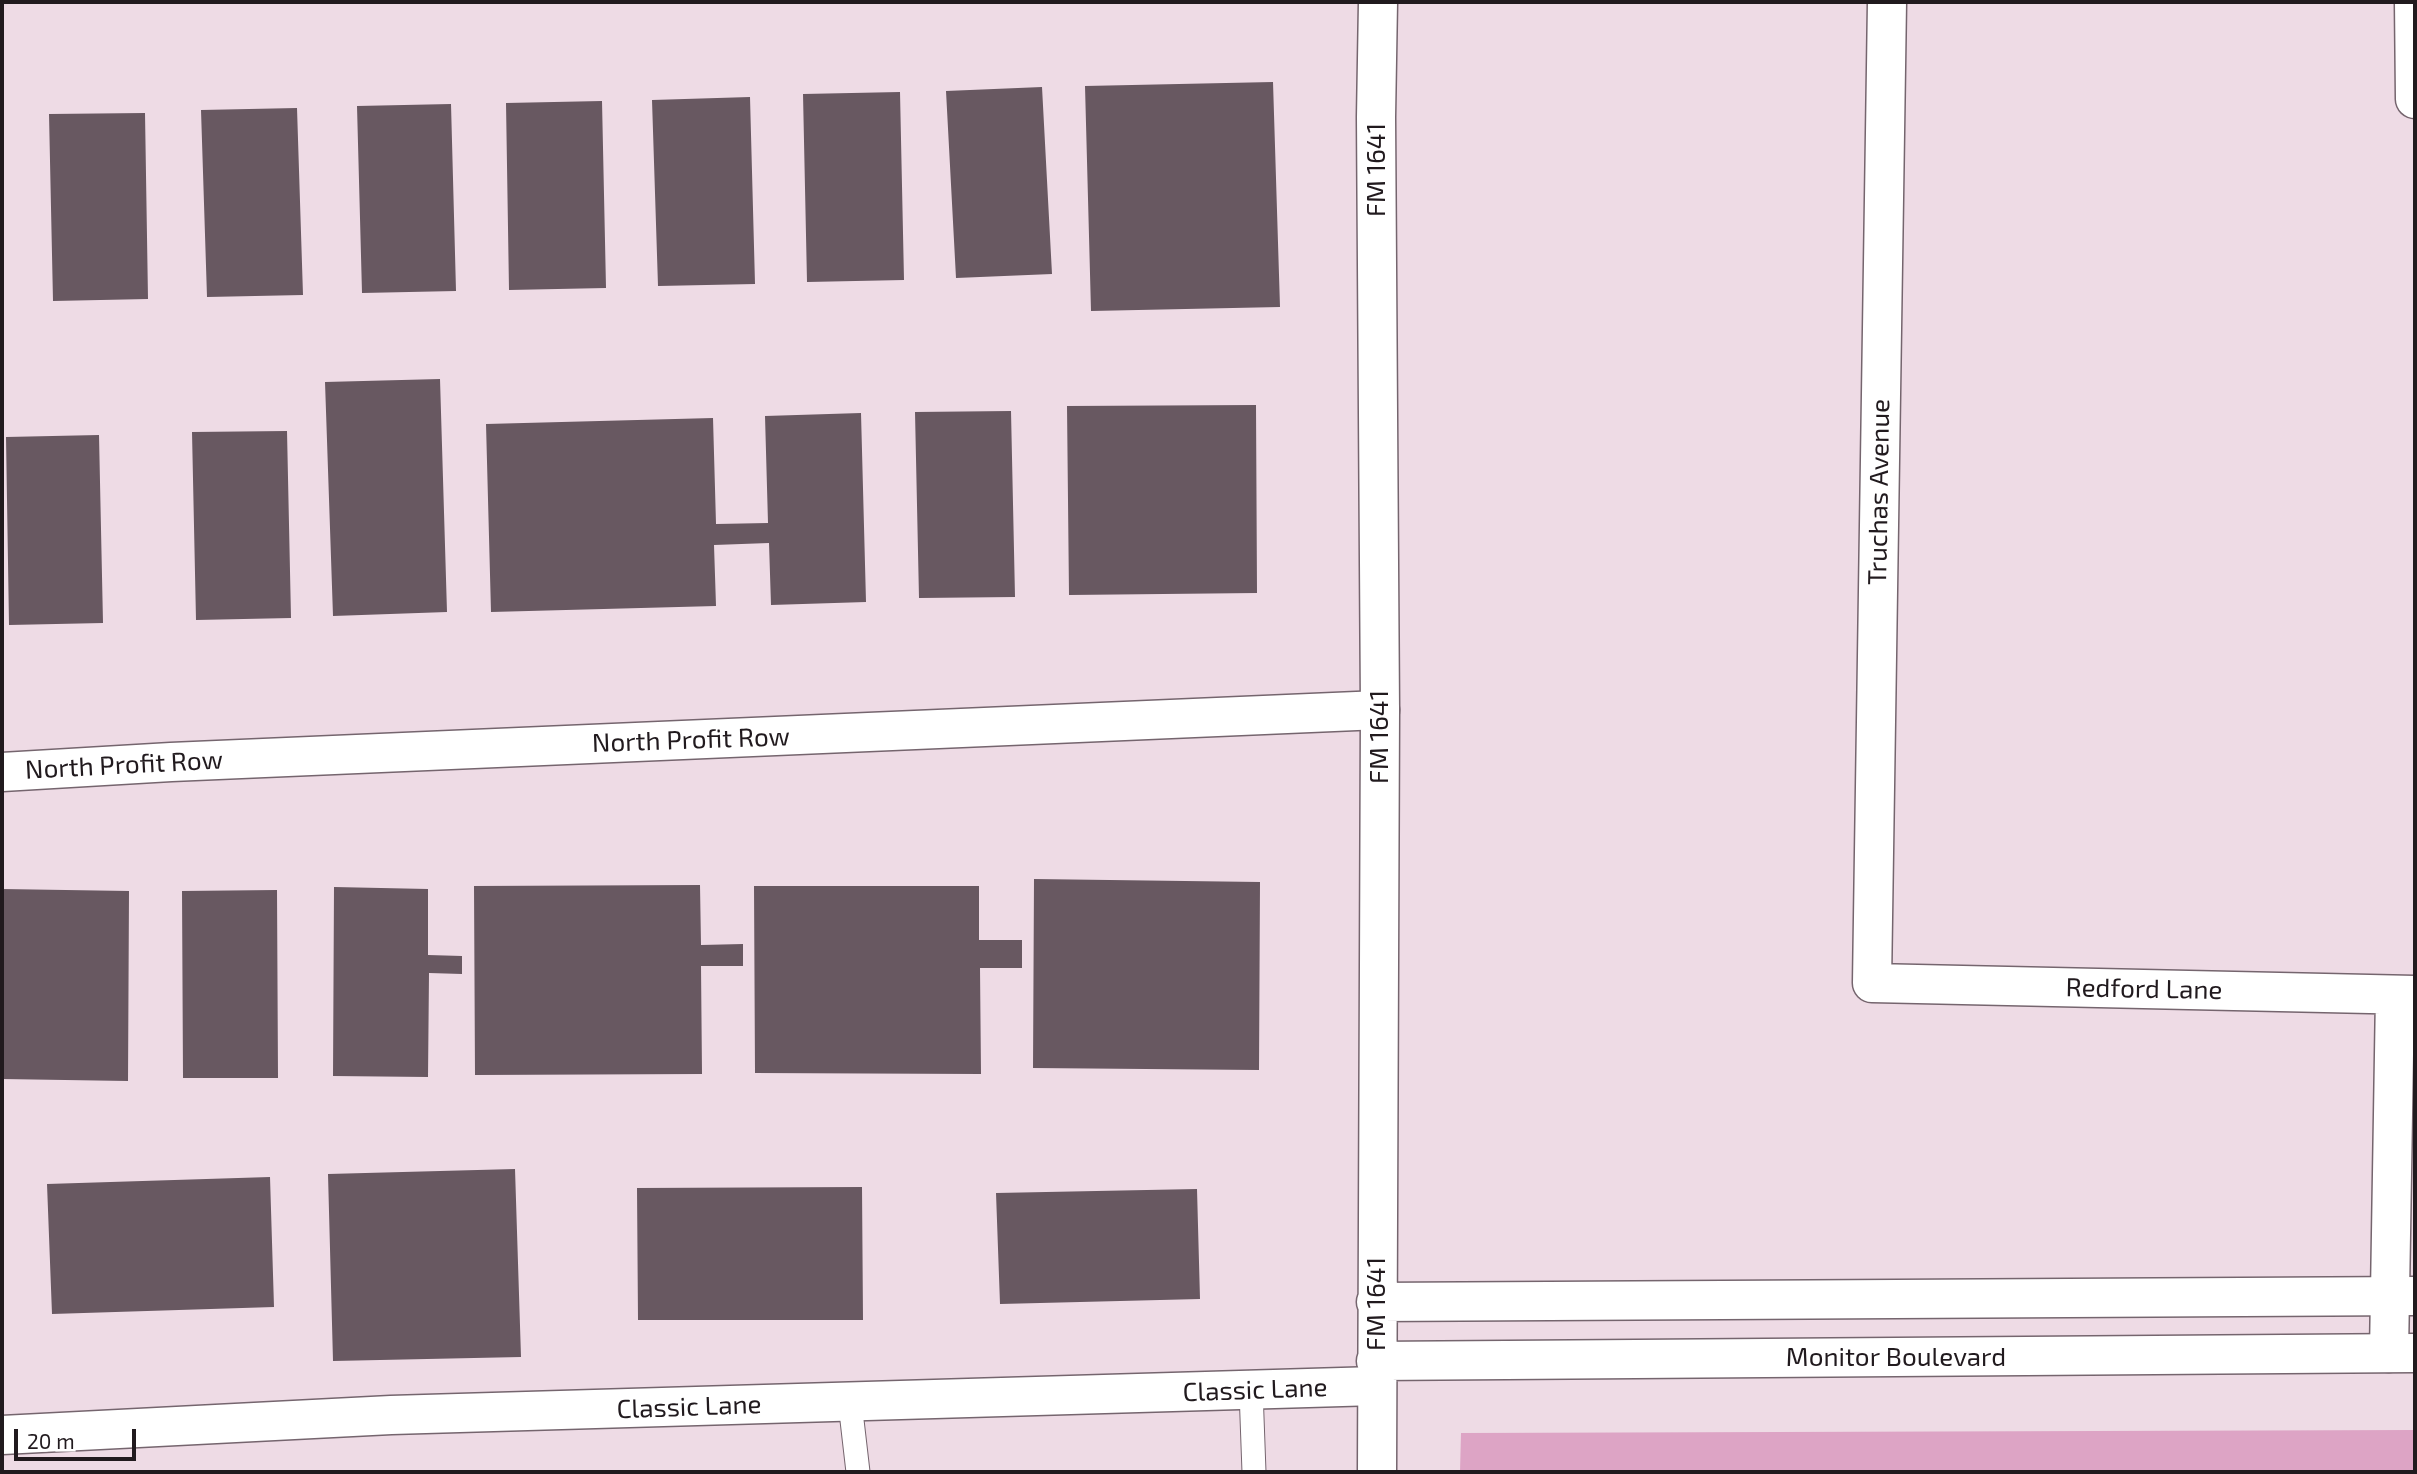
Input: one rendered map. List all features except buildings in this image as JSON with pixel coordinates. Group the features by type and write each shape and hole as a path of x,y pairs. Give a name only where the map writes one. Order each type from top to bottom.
{"street":[{"name":"FM 1641","path":"1377,1472 1380,710 1376,130 1378,2"},
{"name":"Truchas Avenue","path":"1872,983 1887,2"},
{"path":"2414,2 2415,99"},
{"name":"North Profit Row","path":"2,772 171,762 1380,710"},
{"name":"Redford Lane","path":"1872,983 2405,995"},
{"path":"2402,1353 2405,995"},
{"path":"1376,1302 2403,1296"},
{"name":"Monitor Boulevard","path":"1376,1373 2402,1353"},
{"name":"Classic Lane","path":"2,1435 391,1415 1251,1390 1376,1373"}],"lane":[{"path":"1251,1390 1254,1472"},
{"path":"850,1403 858,1472"}],"shaded area":[{"path":"2415,1430 2415,1472 1460,1472 1461,1433"}]}
